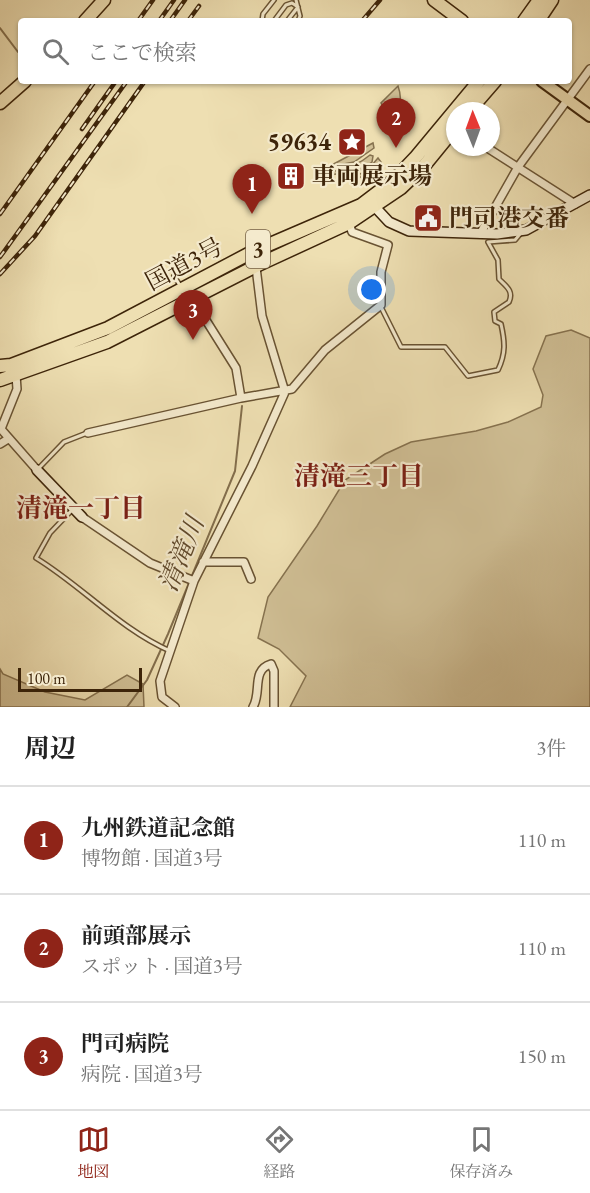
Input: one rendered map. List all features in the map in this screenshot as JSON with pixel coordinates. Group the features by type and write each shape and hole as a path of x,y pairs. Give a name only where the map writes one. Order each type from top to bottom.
{"highway":[{"path":"88,18 104,0"},
{"path":"435,0 458,18"},
{"path":"526,18 539,0"},
{"path":"540,18 552,0"},
{"path":"0,103 22,84"},
{"name":"国道3号","path":"466,102 476,84"},
{"path":"478,102 492,84"},
{"name":"国道3号","path":"0,366 21,362 108,328 254,250 361,205 394,180 446,131"},
{"name":"国道3号","path":"0,380 107,342 258,265 349,223 375,207 424,166 446,134"}],"main road":[{"path":"548,84 571,96 590,116"}],"street":[{"path":"480,234 518,167 590,69"},
{"path":"500,156 575,204"},
{"path":"375,207 389,222 409,231 480,234 520,232 589,198"},
{"path":"88,432 292,389 325,350 381,305 381,272 388,245 385,242 352,232 349,223"},
{"path":"175,707 162,697 160,681 194,581 252,466 285,392 262,316 258,265 254,250"},
{"path":"192,298 236,368 241,398"},
{"path":"16,375 17,389 1,425 8,439 82,517 150,562 194,581"},
{"path":"0,444 8,439"},
{"path":"203,562 244,562 251,579"},
{"path":"253,707 257,700 259,673 264,666 271,664 274,671 274,707"}],"lane":[{"path":"262,18 274,0"},
{"path":"296,0 298,18"},
{"path":"276,18 286,5 292,3 298,7"},
{"path":"289,18 298,7"},
{"path":"381,305 401,346 445,347 468,376 498,370 504,358 506,343 501,324 495,321 494,312 509,302 511,295 510,290 499,279 498,260 488,242 515,240 520,232"},
{"path":"174,276 182,288"},
{"path":"37,470 64,442 88,432"},
{"path":"73,508 50,533 36,558 57,571 148,641 170,651"}],"shaded area":[{"path":"398,86 400,104 389,117 381,103"},
{"path":"373,143 374,148 354,162 328,167"},
{"path":"370,155 373,156 372,162 361,170 324,176 352,166"},
{"path":"378,158 381,162 375,174 363,180 361,177 356,179 356,175 366,172"},
{"path":"571,330 590,338 590,707 290,707 306,676 279,649 258,638 268,597 317,526 345,480 385,454 411,442 476,431 508,422 541,407 543,395 533,369 546,336"},
{"path":"0,669 3,674 45,692 85,700 127,675 143,684 144,707 0,707"}],"waterway":[{"name":"清滝川","path":"0,28 18,52"},
{"name":"清滝川","path":"127,707 147,680 235,471 242,406"}],"railway":[{"path":"140,18 153,0"},
{"path":"161,18 174,0"},
{"path":"172,18 185,0"},
{"path":"365,18 380,0"},
{"path":"190,18 199,6"},
{"path":"0,214 93,84"},
{"path":"82,129 114,84"},
{"path":"0,257 125,84"},
{"path":"0,274 35,236 143,84"}],"place":[{"name":"59634","path":"352,142"},
{"name":"前頭部展示","path":"396,148"},
{"name":"車両展示場","path":"291,176"},
{"name":"九州鉄道記念館","path":"252,214"},
{"name":"門司港交番","path":"428,218"},
{"name":"門司病院","path":"193,340"}],"district":[{"name":"清滝三丁目","path":"359,476"},
{"name":"清滝一丁目","path":"81,508"}]}
